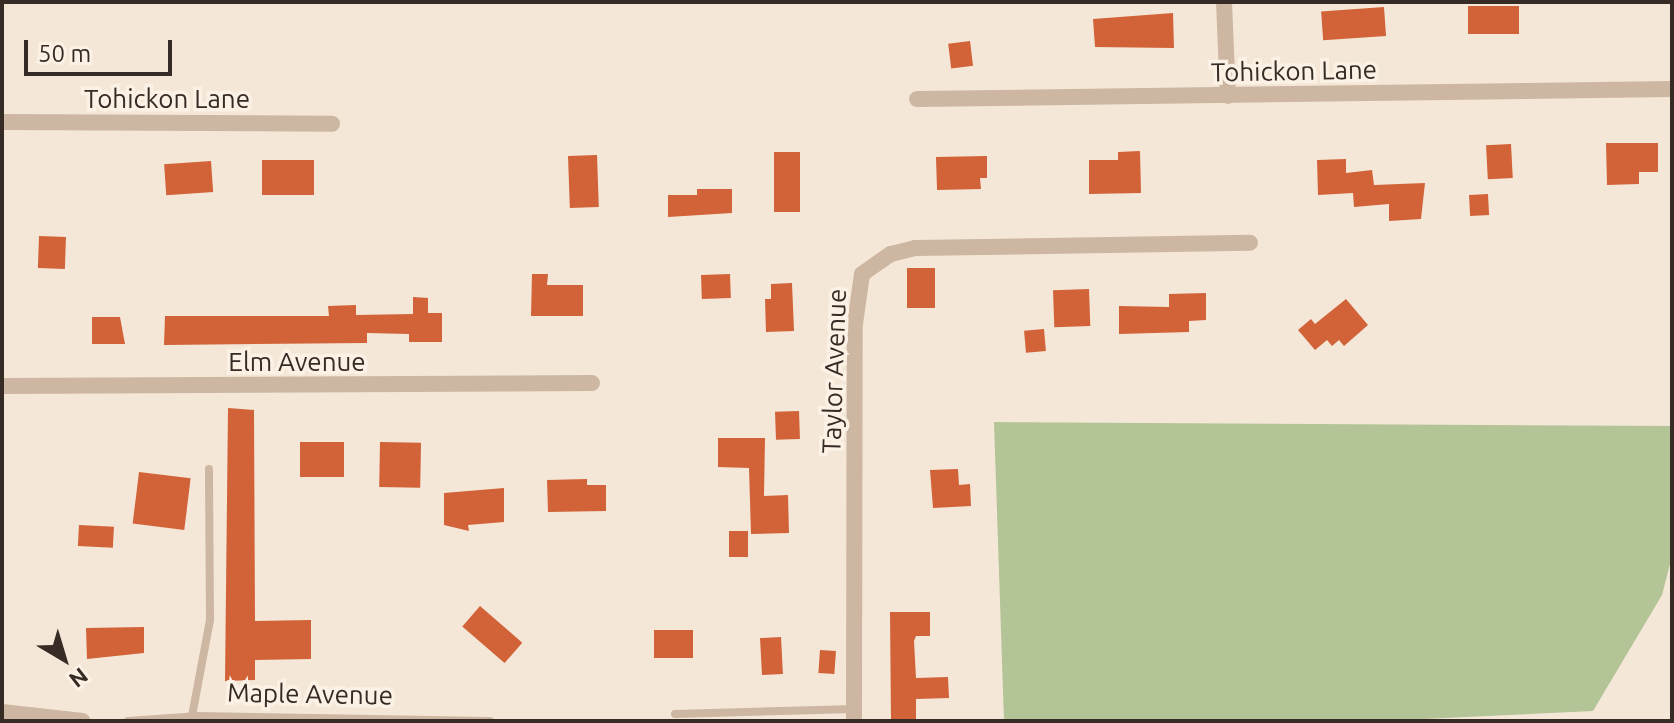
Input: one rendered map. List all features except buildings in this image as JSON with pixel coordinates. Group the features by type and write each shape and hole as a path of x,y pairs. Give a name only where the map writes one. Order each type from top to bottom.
{"street":[{"path":"1224,2 1228,96"},
{"name":"Tohickon Lane","path":"917,99 1672,89"},
{"name":"Tohickon Lane","path":"2,122 332,124"},
{"name":"Taylor Avenue","path":"854,715 855,324 862,274 891,254 915,248 1250,243"},
{"name":"Elm Avenue","path":"2,386 592,383"},
{"path":"2,712 82,721"}],"lane":[{"path":"192,716 210,620 209,469"},
{"path":"675,714 854,715"},
{"name":"Maple Avenue","path":"128,721 192,716 490,721"}],"green space":[{"path":"994,422 1672,426 1672,556 1662,595 1593,711 1381,721 1004,721"}]}
